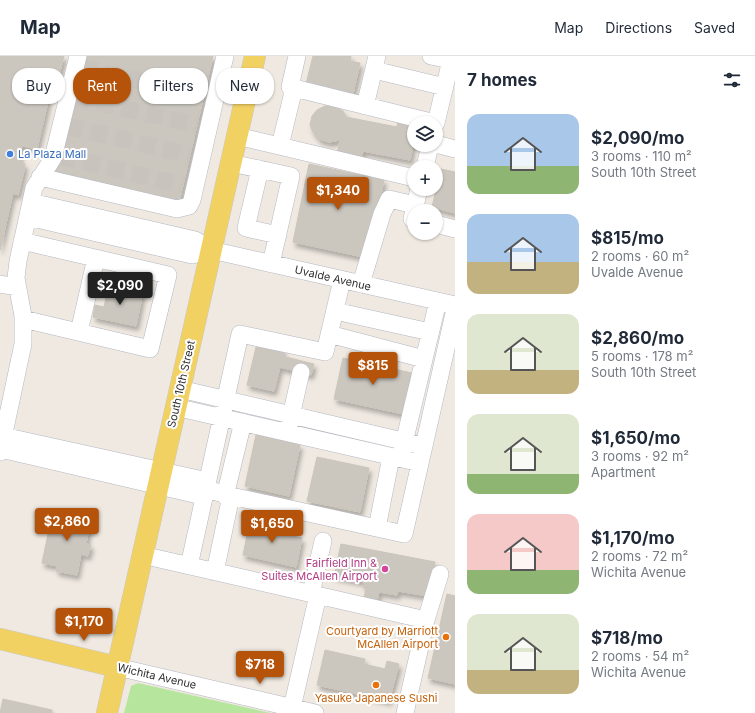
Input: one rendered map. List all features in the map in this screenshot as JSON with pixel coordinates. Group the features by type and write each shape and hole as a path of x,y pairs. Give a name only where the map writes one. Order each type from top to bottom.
{"main road":[{"name":"South 10th Street","path":"106,713 255,56"},
{"name":"Wichita Avenue","path":"0,640 117,667"}],"street":[{"path":"78,56 53,158 34,188 22,241 16,276 23,319 23,344 1,446 159,479 203,480 206,489"},
{"path":"40,177 177,209 189,206 194,194 225,56"},
{"path":"297,56 290,88 407,116"},
{"path":"431,56 453,61 438,116"},
{"path":"365,106 375,63 445,87"},
{"path":"280,146 294,88"},
{"path":"237,136 407,176"},
{"path":"443,146 455,149"},
{"path":"231,163 291,176 271,264"},
{"path":"260,169 246,228 278,235"},
{"path":"362,284 382,214 389,199 407,208"},
{"name":"Uvalde Avenue","path":"29,209 195,240 211,250 455,305"},
{"path":"443,225 455,228"},
{"path":"22,241 168,275 150,349 23,319"},
{"path":"79,332 96,258"},
{"path":"189,566 240,334 304,360 325,352 342,280"},
{"path":"0,284 17,287"},
{"path":"376,528 396,458 404,441 438,301"},
{"path":"206,489 228,496 404,534 455,309"},
{"path":"335,311 430,332"},
{"path":"329,334 424,357 444,359"},
{"path":"287,432 304,360"},
{"path":"415,396 434,401"},
{"path":"178,398 226,398 424,446"},
{"path":"178,398 222,417 420,463"},
{"path":"216,572 228,496 243,422"},
{"path":"342,445 347,427"},
{"path":"292,708 314,594 322,541"},
{"path":"142,555 426,620"},
{"path":"405,713 426,620 440,574"},
{"name":"Wichita Avenue","path":"117,667 315,713"}],"green space":[{"path":"138,683 270,713 124,713 131,686"}],"building":[{"name":"La Plaza Mall","path":"0,56 64,56 61,68 12,68 12,104 47,104 37,149 22,146 19,159 21,159 20,163 25,164 24,171 18,195 13,193 0,250"},
{"path":"83,56 213,56 208,77 208,68 139,68 139,104 202,104 179,202 55,174 73,98 73,104 131,104 131,68 80,68"},
{"path":"313,56 351,56 350,61 360,63 353,94 306,84"},
{"path":"325,106 334,106 343,111 346,117 397,127 398,120 407,122 407,152 412,152 410,160 363,151 361,159 337,154 340,140 329,142 319,139 313,132 310,125 312,116 317,110"},
{"path":"309,164 384,180 368,258 293,242"},
{"path":"443,169 455,172 455,213 443,210 443,204 433,204 435,196 443,196"},
{"path":"109,284 143,292 136,326 93,317 95,305 104,307"},
{"path":"257,343 284,350 282,356 314,364 311,375 280,367 274,391 247,385"},
{"path":"343,358 412,373 403,414 334,399"},
{"path":"256,435 300,445 289,496 245,486"},
{"path":"317,457 369,468 360,512 307,501"},
{"path":"68,509 83,512 81,522 90,524 86,544 91,545 88,556 81,554 77,575 56,571 57,566 42,563 52,515 66,518"},
{"path":"250,521 293,530 291,536 302,538 296,567 243,555"},
{"name":"Fairfield Inn & Suites McAllen Airport","path":"341,544 435,562 428,596 398,591 397,595 379,592 377,602 364,599 366,588 363,587 364,582 334,576"},
{"name":"Courtyard by Marriott McAllen Airport","path":"447,594 455,596 455,684 428,678"},
{"path":"325,650 365,659 364,664 385,669 387,661 399,664 389,701 317,685"},
{"path":"3,699 52,710 52,713 0,713"}],"tunnel":[{"path":"80,67 139,80"},
{"path":"104,104 197,125"},
{"path":"66,126 190,155"},
{"path":"59,156 182,185"}],"place":[{"name":"La Plaza Mall","path":"10,154"},
{"name":"Fairfield Inn & Suites McAllen Airport","path":"385,569"},
{"name":"Courtyard by Marriott McAllen Airport","path":"446,637"},
{"name":"Yasuke Japanese Sushi","path":"376,685"}]}
